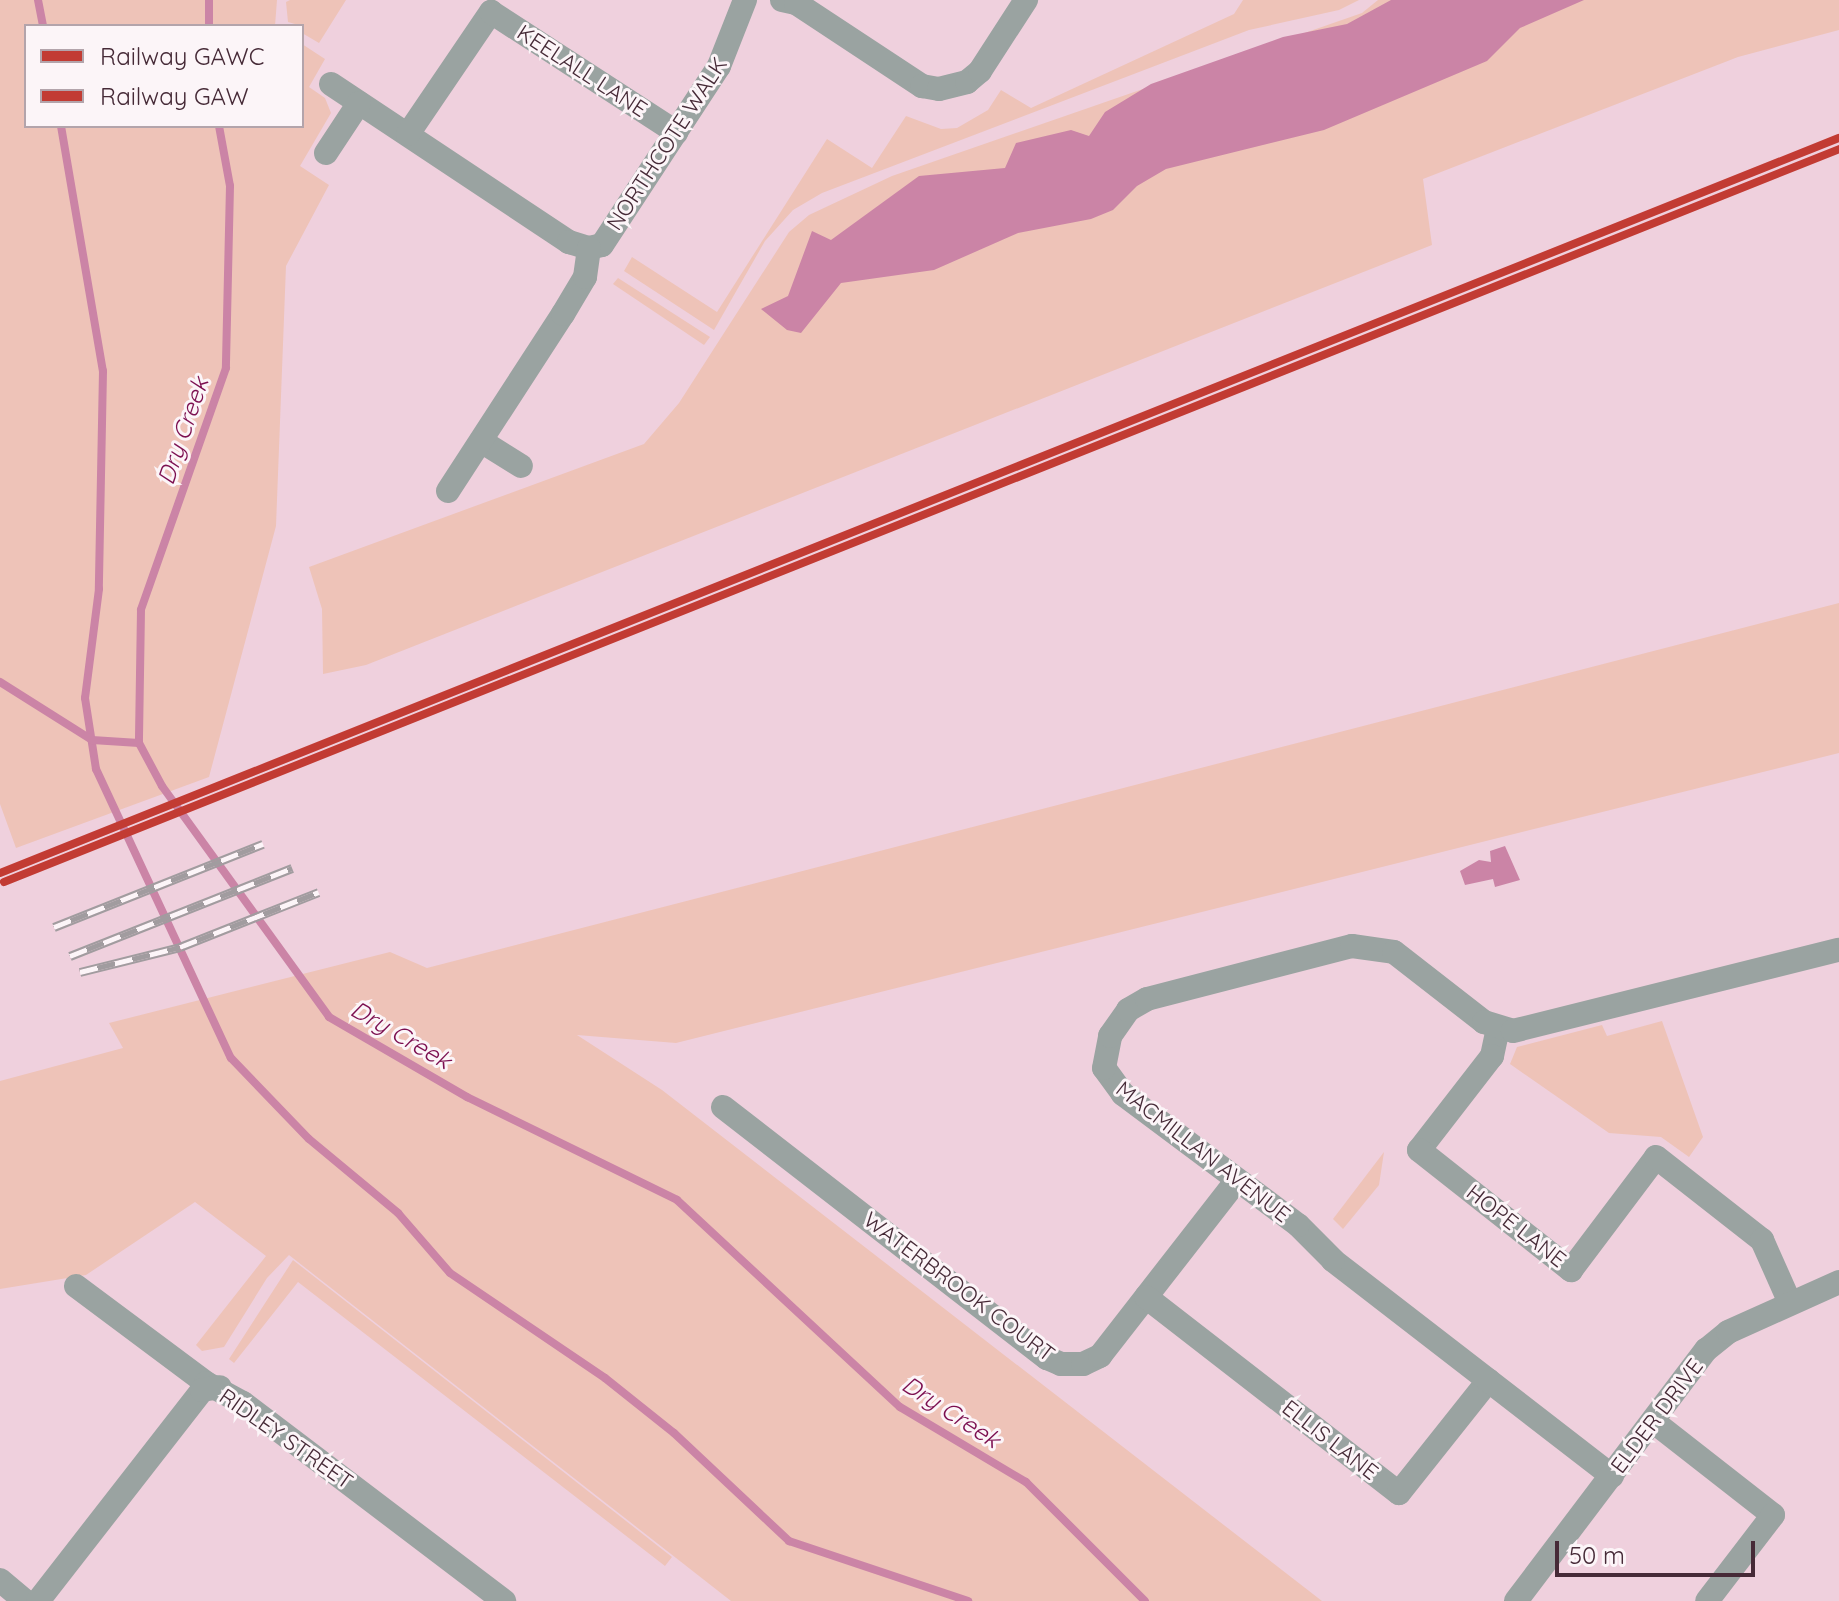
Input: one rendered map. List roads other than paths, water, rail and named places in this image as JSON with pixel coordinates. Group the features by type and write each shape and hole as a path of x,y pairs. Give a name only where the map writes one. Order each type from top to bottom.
{"street":[{"name":"NORTHCOTE WALK","path":"331,84 569,242 589,248 602,245 727,52 745,0"},
{"path":"782,0 796,3 922,86 939,89 967,82 980,71 1026,0"},
{"name":"KEELALL LANE","path":"408,134 491,12 676,132"},
{"path":"326,153 359,103"},
{"path":"448,491 585,277 589,248"},
{"path":"481,441 521,466"},
{"name":"MACMILLAN AVENUE","path":"1498,1028 1394,952 1369,945 1339,947 1136,1003 1104,1048 1110,1081 1612,1476"},
{"path":"1498,1028 1527,1030 1839,950"},
{"name":"HOPE LANE","path":"1498,1028 1492,1056 1419,1150 1571,1270 1656,1157 1762,1240 1790,1303"},
{"name":"WATERBROOK COURT","path":"723,1107 1047,1358 1074,1365 1100,1356 1237,1180"},
{"name":"ELDER DRIVE","path":"1516,1601 1706,1350 1728,1332 1839,1282"},
{"path":"76,1286 206,1383 220,1387"},
{"name":"ELLIS LANE","path":"1146,1297 1399,1493 1489,1380"},
{"name":"RIDLEY STREET","path":"38,1601 202,1390 220,1387 504,1601"},
{"path":"1654,1422 1773,1515 1707,1601"},
{"path":"0,1580 25,1601"}],"waterway":[{"name":"Dry Creek","path":"38,0 43,24"},
{"name":"Dry Creek","path":"209,0 209,24"},
{"name":"Dry Creek","path":"61,128 103,371 99,589 85,698 96,769 231,1058 309,1139 398,1213 450,1273 605,1378 674,1433 789,1541 968,1601"},
{"name":"Dry Creek","path":"219,128 230,186 226,368 141,610 139,743 162,786 329,1017 467,1097 677,1200 900,1407 1026,1482 1145,1601"},
{"path":"0,682 92,740 139,743"}],"railway":[{"path":"54,927 263,844"},
{"path":"70,956 292,868"},
{"path":"80,972 180,947 319,892"}],"rail line":[{"name":"GAWC","path":"0,873 1839,138"},
{"name":"GAW","path":"4,882 1839,149"}]}
